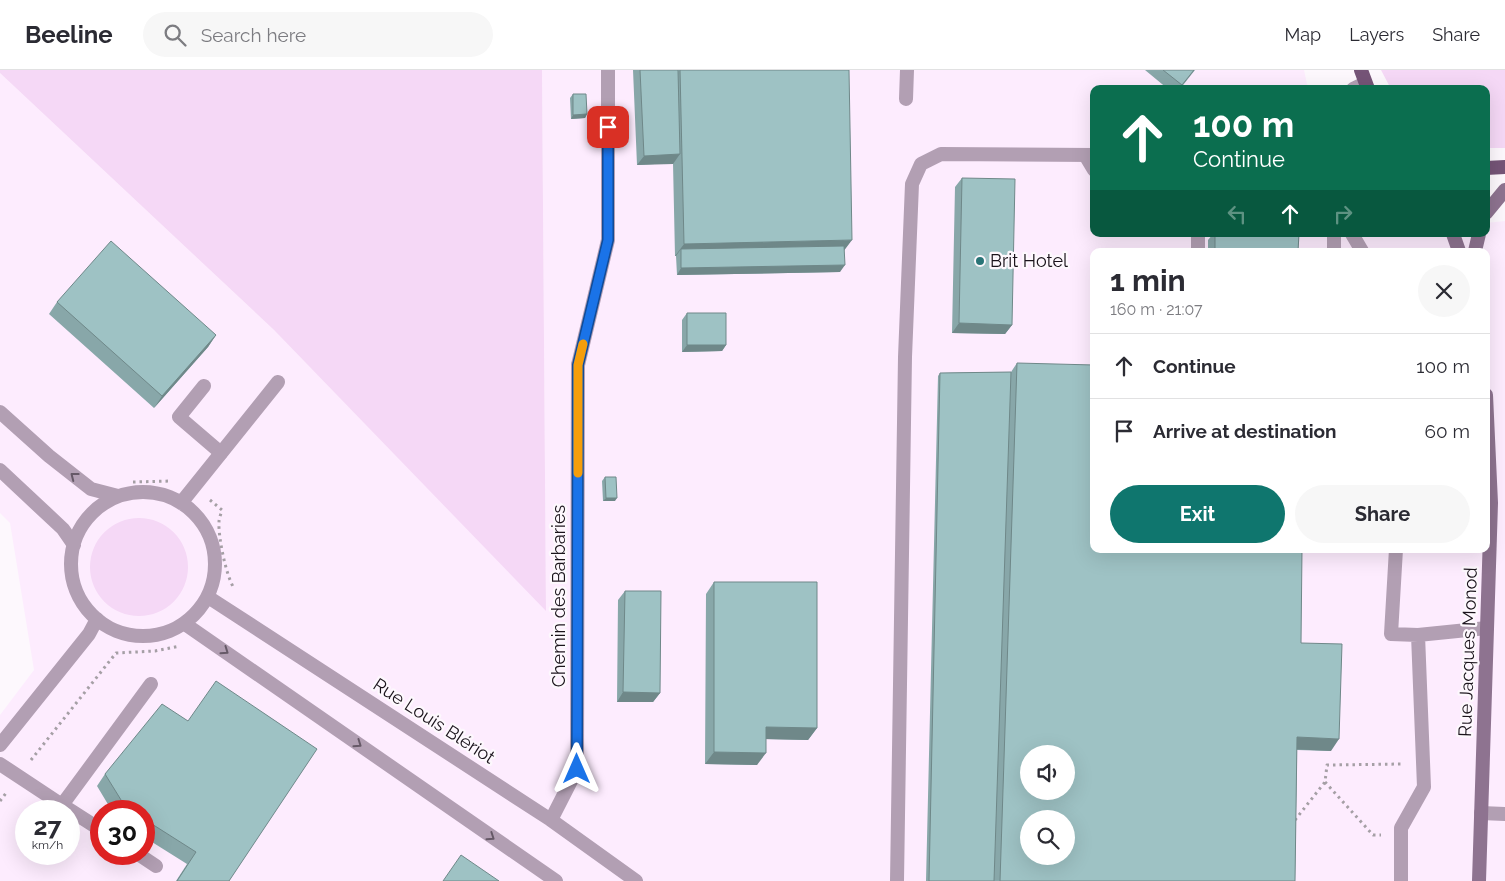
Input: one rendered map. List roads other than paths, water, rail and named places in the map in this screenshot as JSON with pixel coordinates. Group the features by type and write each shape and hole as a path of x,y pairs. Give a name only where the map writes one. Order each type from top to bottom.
{"main road":[{"path":"1490,168 1505,167"},
{"path":"1490,208 1505,190"},
{"name":"Rue Jacques Monod","path":"1479,881 1492,503 1490,467"}],"street":[{"name":"Chemin des Barbaries","path":"551,820 577,769 578,365 608,240 608,70"},
{"path":"906,99 907,70"},
{"path":"897,881 906,357 912,184 921,164 941,154 1089,155"},
{"path":"1354,237 1360,248"},
{"path":"182,503 278,382"},
{"path":"204,386 178,417 221,453"},
{"path":"0,412 49,456 91,489 118,496"},
{"path":"0,470 63,529 74,545"},
{"path":"139,492 161,494 182,503 198,516 209,535 215,555 214,577 208,597 198,612 185,624 168,632 150,636 131,635 112,630 96,619 83,604 74,586 71,566 74,545 83,524 98,508 118,496 139,492"},
{"path":"1396,553 1392,634 1418,635 1487,628"},
{"name":"Rue Louis Blériot","path":"208,597 551,820 636,881"},
{"path":"0,745 89,634 96,619"},
{"path":"185,624 556,881"},
{"path":"1401,881 1401,828 1424,787 1418,635"},
{"path":"65,800 151,684"},
{"path":"0,764 56,800"},
{"path":"1481,813 1505,814"}],"place":[{"name":"Brit Hotel","path":"980,261"}]}
